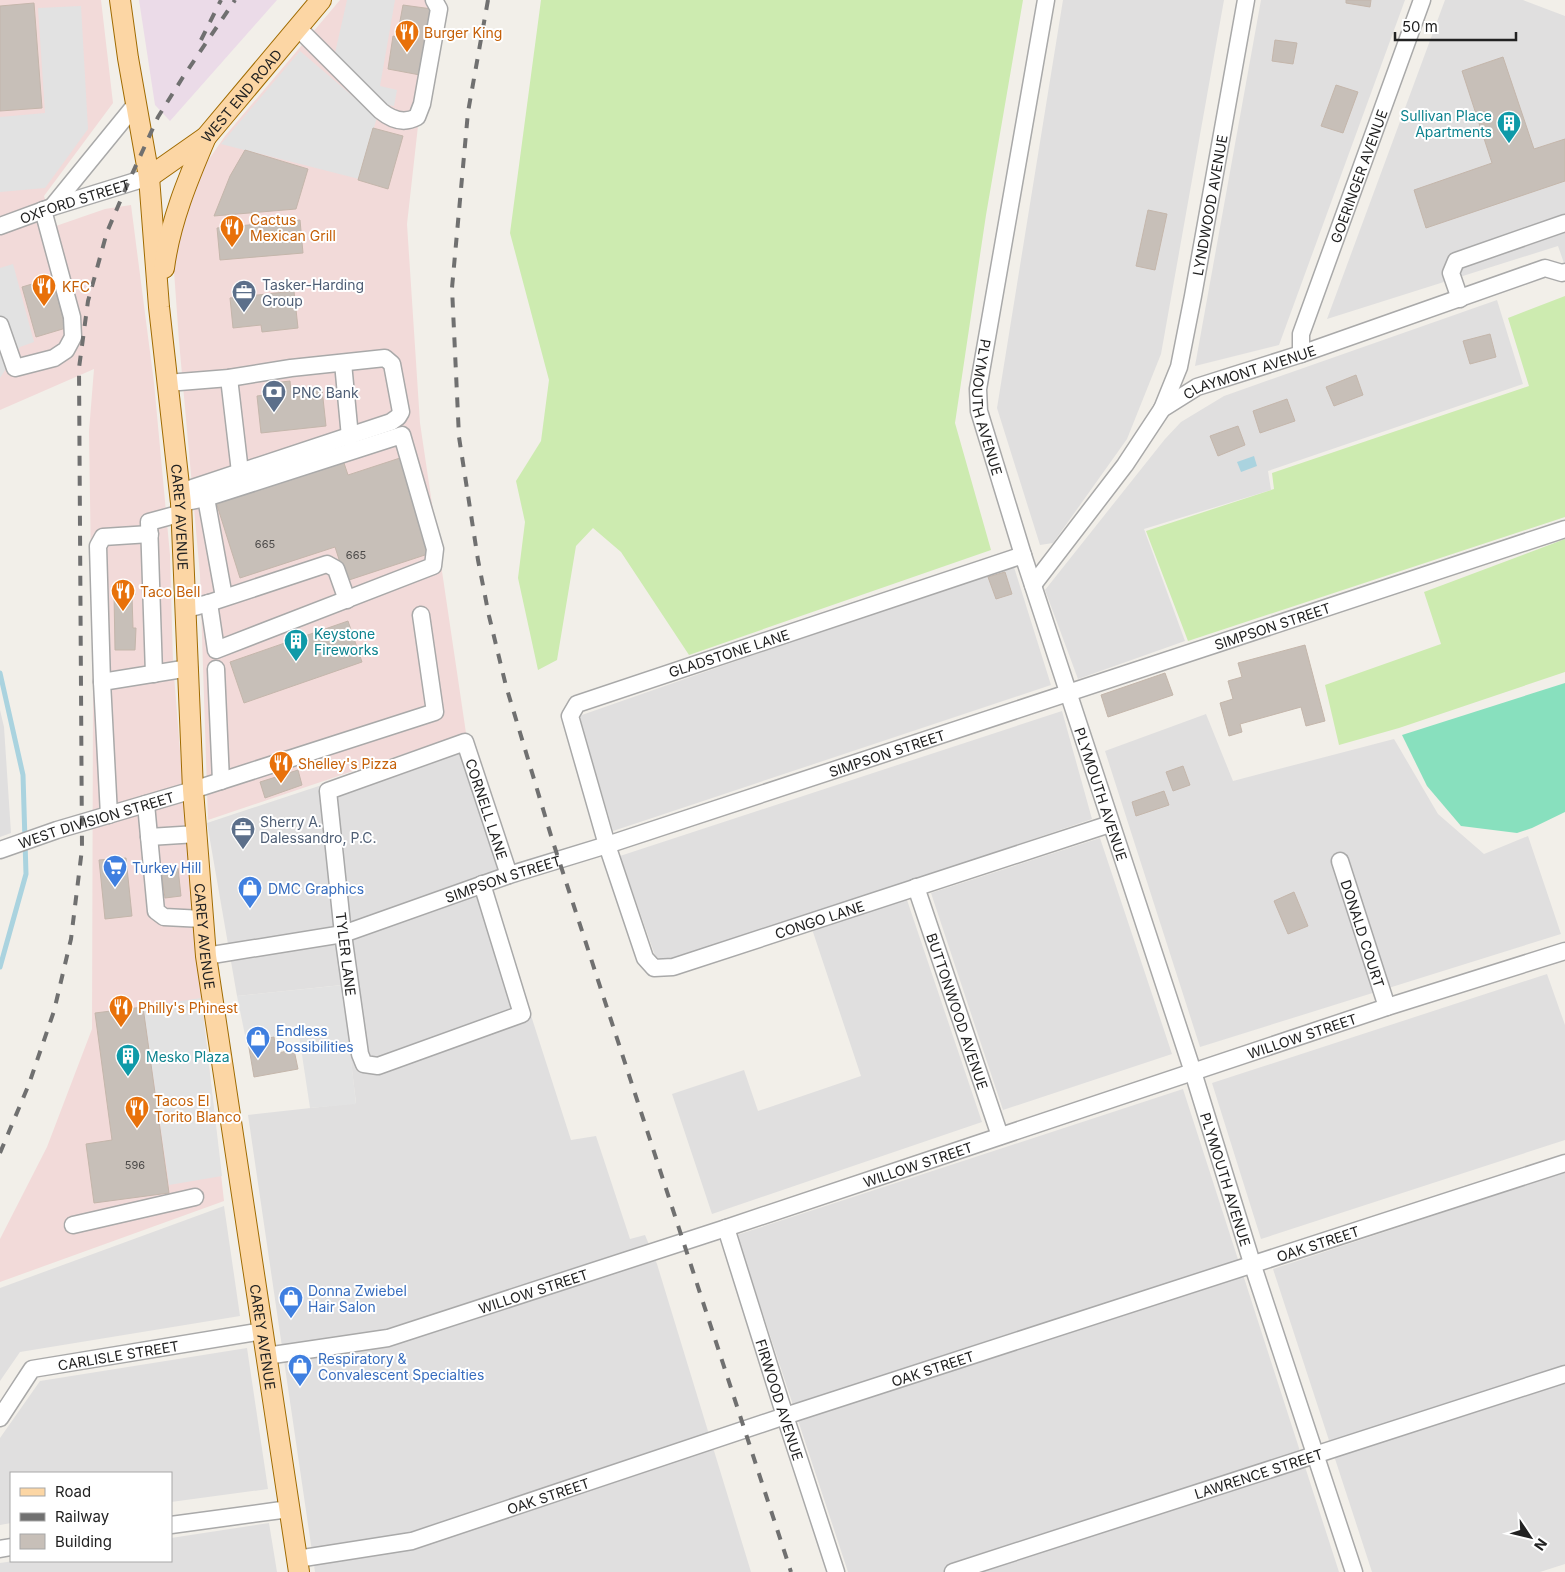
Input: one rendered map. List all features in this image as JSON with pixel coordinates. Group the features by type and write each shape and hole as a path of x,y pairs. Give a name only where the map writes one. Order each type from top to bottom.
{"main road":[{"name":"CAREY AVENUE","path":"120,0 149,177 159,307 181,503 193,790 206,956 298,1566"},
{"name":"WEST END ROAD","path":"149,177 206,137 321,0"},
{"path":"159,307 169,238 184,189 206,137"}],"street":[{"path":"298,28 355,86 390,118 409,121 417,117 422,104 439,8 434,0"},
{"name":"PLYMOUTH AVENUE","path":"1046,0 978,389 979,411 1023,555 1193,1072 1252,1263 1354,1572"},
{"name":"LYNDWOOD AVENUE","path":"1162,409 1179,367 1192,305 1246,0"},
{"name":"GOERINGER AVENUE","path":"1301,354 1302,334 1422,0"},
{"path":"0,325 15,368 54,358 66,350 73,337 72,317 47,209 136,104"},
{"name":"OXFORD STREET","path":"0,226 149,177"},
{"path":"1460,299 1451,274 1456,261 1565,223"},
{"name":"CLAYMONT AVENUE","path":"1033,585 1125,464 1162,409 1197,387 1301,354 1545,268 1562,273 1565,272"},
{"path":"154,674 149,522 240,472 391,422 401,412 392,364 385,358 292,368 229,378 167,383"},
{"path":"343,363 350,437"},
{"path":"229,378 240,472"},
{"path":"181,503 206,498 402,435 435,549 433,566 216,650 217,600 206,498"},
{"name":"SIMPSON STREET","path":"206,956 343,934 482,884 608,845 1565,529"},
{"path":"109,815 102,682 98,546 103,537 150,534"},
{"name":"GLADSTONE LANE","path":"608,845 570,716 577,704 1023,555"},
{"path":"186,609 327,564 336,569 346,600"},
{"name":"WEST DIVISION STREET","path":"4,848 57,830 193,790 435,712 421,615"},
{"path":"102,682 189,668"},
{"path":"216,669 221,781"},
{"name":"CORNELL LANE","path":"465,742 510,875"},
{"name":"TYLER LANE","path":"465,742 328,791 343,934 360,1054 364,1064 378,1066 522,1014 482,884"},
{"path":"146,804 156,911 164,917 203,919"},
{"name":"CONGO LANE","path":"608,845 645,958 654,968 673,967 1110,824"},
{"path":"149,837 197,834"},
{"name":"DONALD COURT","path":"1340,861 1387,1007"},
{"name":"BUTTONWOOD AVENUE","path":"916,887 1000,1136"},
{"name":"WILLOW STREET","path":"266,1356 388,1338 726,1228 1387,1007 1564,956"},
{"name":"OAK STREET","path":"298,1566 412,1541 785,1416 1565,1163"},
{"path":"73,1226 195,1197"},
{"name":"FIRWOOD AVENUE","path":"726,1228 836,1572"},
{"name":"CARLISLE STREET","path":"0,1418 32,1369 263,1331"},
{"name":"LAWRENCE STREET","path":"953,1572 1565,1374"},
{"path":"172,1525 289,1509"}],"shaded area":[{"path":"0,0 101,0 113,103 44,196 53,227 105,209 131,205 154,383 170,555 173,663 196,949 224,1201 0,1282 0,1239 47,1147 92,1029 93,699 89,431 94,369 0,410"},
{"path":"139,0 277,0 170,121 155,105"},
{"path":"340,0 439,0 418,126 407,224 420,423 466,733 208,820 200,575 179,341 174,271 176,249 196,178 225,136"},
{"path":"347,0 395,0 380,86 397,90 394,106 382,104 335,53"},
{"path":"1063,0 1224,0 1161,354 1127,439 1053,543 1040,545 997,408"},
{"path":"1261,0 1405,0 1279,345 1195,366"},
{"path":"1445,0 1523,0 1565,16 1565,266 1558,246 1327,319"},
{"path":"81,6 88,129 45,188 0,192 0,117 45,113 38,8"},
{"path":"300,51 377,117 359,179 221,144"},
{"path":"13,264 34,342 20,347 0,378 0,268"},
{"path":"1497,300 1523,384 1268,471 1271,490 1144,529 1185,641 1078,679 1045,590 1165,439 1181,422 1224,396"},
{"path":"1013,564 1051,685 613,831 579,716"},
{"path":"0,710 4,727 11,833 0,837"},
{"path":"1062,711 1092,819 671,963 658,964 620,856"},
{"path":"1206,714 1233,781 1394,739 1438,814 1484,854 1528,836 1561,934 1200,1047 1105,751"},
{"path":"467,737 519,882 491,891 571,1140 596,1136 630,1239 645,1235 657,1264 751,1572 315,1572 248,1115 356,1103 342,985 237,996 207,823"},
{"path":"1100,838 1172,1054 1003,1110 931,893"},
{"path":"906,897 982,1122 712,1214 672,1094 744,1070 758,1111 861,1076 812,929"},
{"path":"1547,974 1565,1025 1565,1140 1261,1239 1212,1083"},
{"path":"343,985 356,1104 310,1108 299,1035 246,1040 237,996"},
{"path":"201,998 222,1176 169,1185 143,1007"},
{"path":"1183,1089 1339,1572 848,1572 737,1235"},
{"path":"1565,1172 1565,1564 1540,1572 1372,1572 1273,1269"},
{"path":"224,1206 240,1316 20,1352 0,1381 0,1288"},
{"path":"247,1348 268,1489 172,1502 172,1472 10,1472 10,1523 0,1525 0,1438 40,1381"},
{"path":"269,1523 277,1572 0,1572 0,1563 10,1562 172,1562 172,1538"}],"green space":[{"path":"541,0 1023,0 986,215 955,423 991,550 689,655 621,552 593,528 576,546 557,660 538,670 518,578 525,522 516,481 541,441 549,380 510,233"},
{"path":"1565,296 1565,517 1188,641 1146,531 1274,489 1272,473 1529,386 1508,318"},
{"path":"1565,539 1565,672 1399,728 1339,745 1325,685 1441,644 1424,592"},
{"path":"1565,683 1565,812 1517,833 1461,826 1427,786 1402,735"}],"water":[{"path":"1254,456 1257,466 1241,472 1237,462"}],"building":[{"path":"1346,0 1371,0 1370,7 1346,3"},
{"path":"34,3 42,108 0,111 0,6"},
{"name":"Burger King","path":"403,5 432,9 420,75 388,69 393,36 397,37"},
{"path":"1275,40 1297,43 1293,64 1272,61"},
{"name":"Sullivan Place Apartments","path":"1503,57 1534,149 1565,139 1565,181 1426,228 1414,190 1492,163 1462,71"},
{"path":"1336,85 1358,92 1343,133 1321,126"},
{"path":"373,128 403,136 388,189 358,180"},
{"path":"245,150 308,169 296,209 214,216 230,176"},
{"path":"1148,210 1167,214 1155,270 1136,266"},
{"path":"300,220 303,253 220,260 217,228"},
{"name":"KFC","path":"52,278 66,328 36,337 22,287"},
{"path":"294,291 298,328 262,332 261,325 233,328 230,298"},
{"path":"1490,334 1496,357 1470,364 1463,341"},
{"path":"1356,375 1363,395 1334,406 1326,387"},
{"path":"290,381 291,392 322,389 326,426 261,433 257,396 274,394 273,383"},
{"path":"1287,399 1295,421 1260,433 1253,411"},
{"path":"1238,426 1245,445 1218,456 1210,436"},
{"path":"400,458 431,553 346,581 335,547 240,578 216,502 343,460 348,475"},
{"path":"1005,572 1012,594 996,599 988,577"},
{"name":"Taco Bell","path":"134,589 135,595 132,596 133,628 136,628 135,650 115,650 114,594 128,593 128,590"},
{"name":"Keystone Fireworks","path":"348,621 362,662 244,703 230,662"},
{"path":"1305,645 1325,721 1306,726 1301,707 1240,724 1242,732 1229,736 1220,703 1233,699 1228,681 1242,677 1238,663"},
{"path":"1165,673 1173,695 1108,717 1101,695"},
{"path":"1183,766 1190,785 1173,791 1166,772"},
{"name":"Shelley's Pizza","path":"298,770 302,785 265,798 260,782"},
{"path":"1164,791 1169,805 1136,816 1132,802"},
{"name":"Turkey Hill","path":"126,858 132,916 105,919 99,860"},
{"name":"Turkey Hill","path":"178,868 181,896 165,898 161,870"},
{"path":"1294,892 1308,926 1288,934 1274,901"},
{"name":"Mesko Plaza","path":"143,1007 169,1193 94,1203 86,1144 112,1140 95,1013"},
{"path":"274,1037 277,1053 294,1050 298,1069 254,1077 248,1042"}],"waterway":[{"path":"0,673 23,775 26,874 0,967"}],"railway":[{"path":"201,40 221,0"},
{"path":"0,1153 29,1084 54,1011 71,939 82,849 79,368 88,301 107,232 158,117 235,0"},
{"path":"488,0 468,112 452,288 459,437 478,560 506,686 552,839 791,1572"}],"place":[{"name":"Burger King","path":"407,53"},
{"name":"Sullivan Place Apartments","path":"1509,144"},
{"name":"Cactus Mexican Grill","path":"232,248"},
{"name":"KFC","path":"44,307"},
{"name":"Tasker-Harding Group","path":"244,313"},
{"name":"PNC Bank","path":"274,413"},
{"name":"Taco Bell","path":"123,612"},
{"name":"Keystone Fireworks","path":"296,662"},
{"name":"Shelley's Pizza","path":"281,784"},
{"name":"Sherry A. Dalessandro, P.C.","path":"243,850"},
{"name":"Turkey Hill","path":"115,888"},
{"name":"DMC Graphics","path":"250,909"},
{"name":"Philly's Phinest","path":"121,1028"},
{"name":"Endless Possibilities","path":"258,1059"},
{"name":"Mesko Plaza","path":"128,1077"},
{"name":"Tacos El Torito Blanco","path":"137,1129"},
{"name":"Donna Zwiebel Hair Salon","path":"291,1319"},
{"name":"Respiratory & Convalescent Specialties","path":"300,1387"}]}
